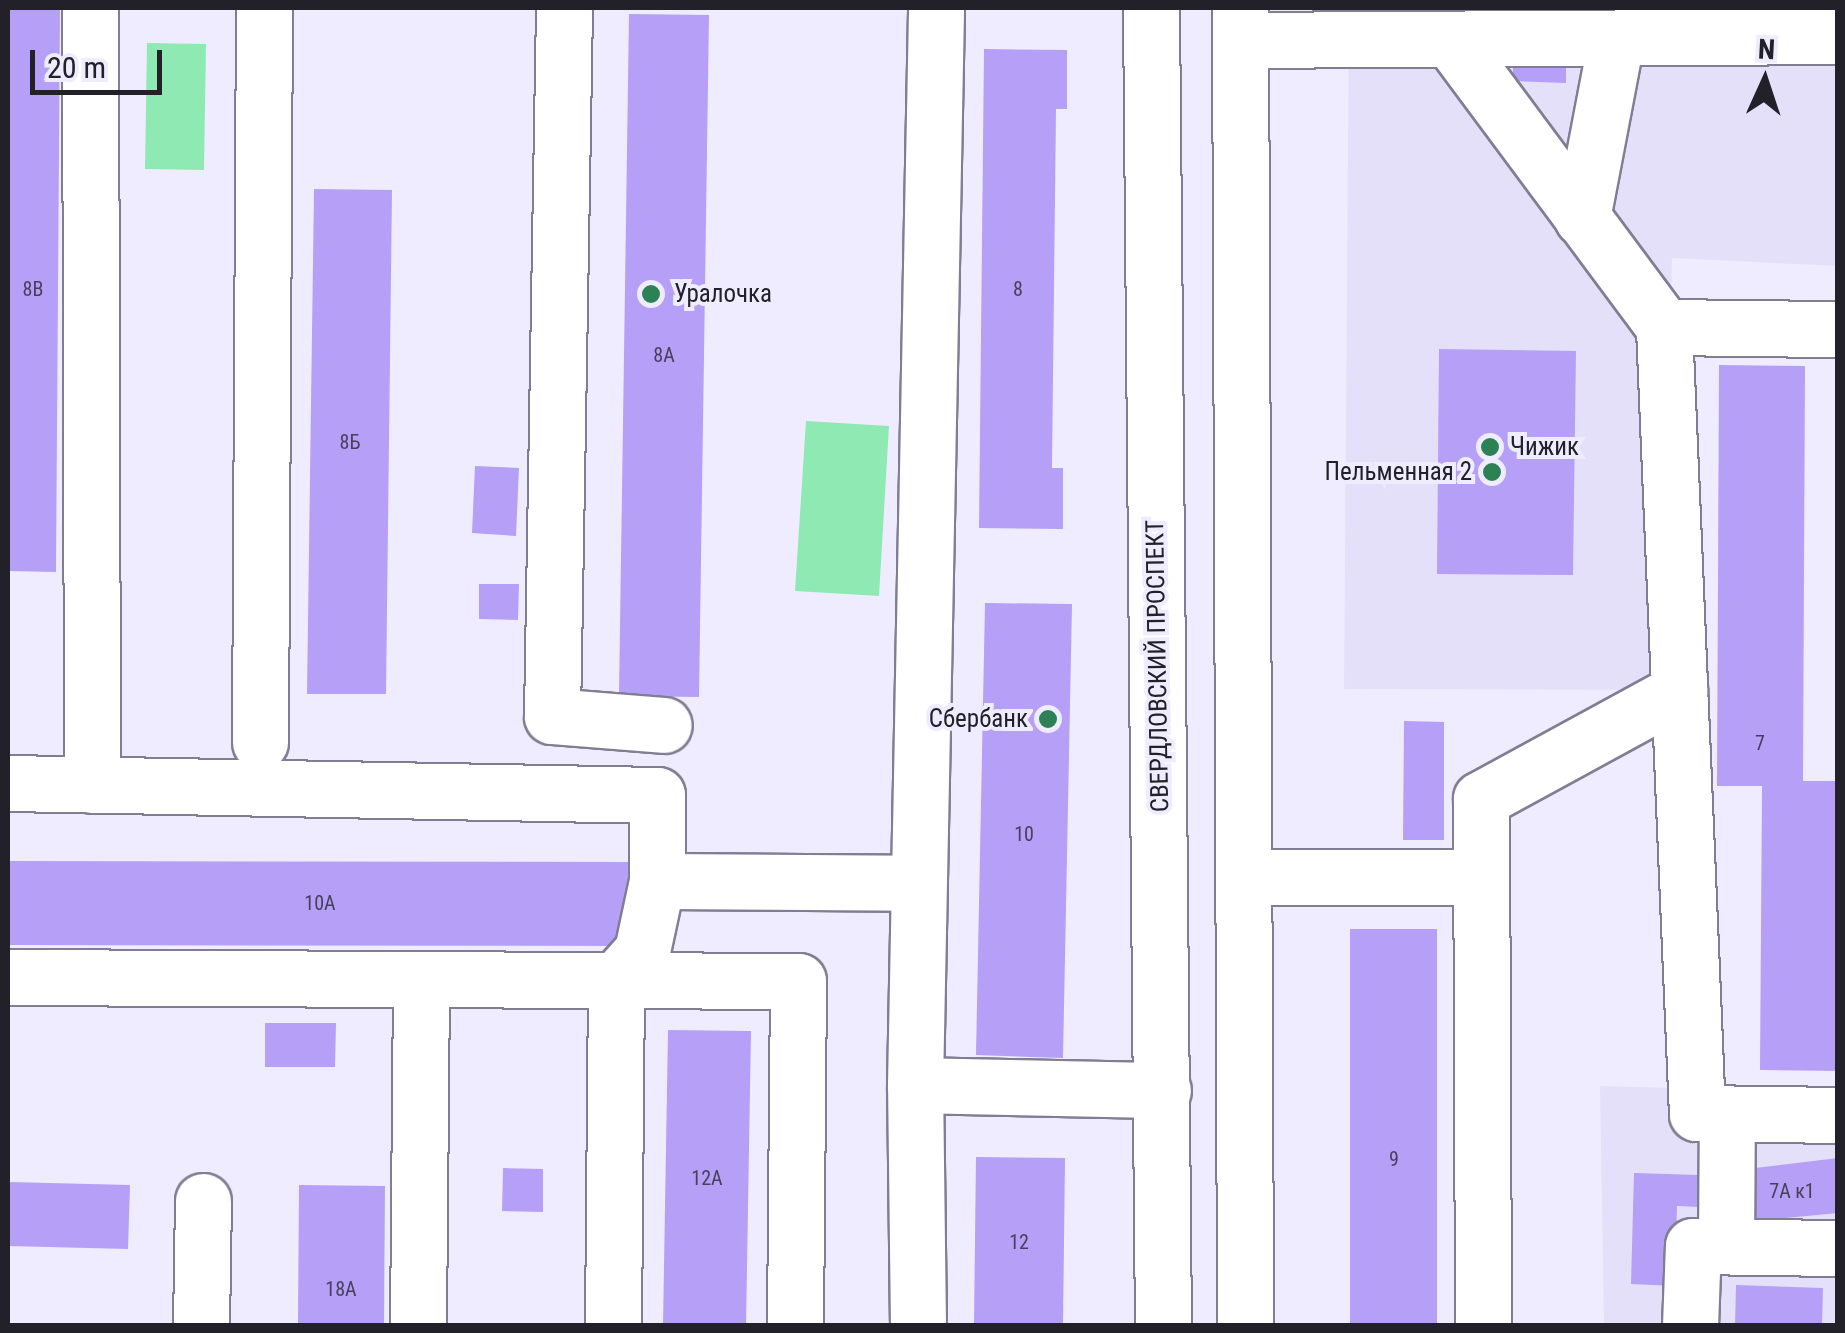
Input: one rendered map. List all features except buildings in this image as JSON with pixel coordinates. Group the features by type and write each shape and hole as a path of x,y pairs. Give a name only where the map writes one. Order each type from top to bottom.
{"main road":[{"path":"90,8 92,785"},
{"path":"260,742 264,8"},
{"path":"564,8 552,716 664,725"},
{"path":"918,1326 914,1085 936,8"},
{"name":"СВЕРДЛОВСКИЙ ПРОСПЕКТ","path":"1151,8 1163,1326"},
{"path":"1245,1326 1240,24 1451,40 1616,38 1716,22 1838,36"},
{"path":"1582,218 1616,38"},
{"path":"1451,40 1664,327 1697,1113 1838,1115"},
{"path":"1664,327 1838,329"},
{"path":"1483,1326 1480,799 1678,691"},
{"path":"8,783 657,795 656,881 642,951 616,980 614,1326"},
{"path":"1245,877 1478,877"},
{"path":"656,881 918,883"},
{"path":"8,977 798,981 795,1326"},
{"path":"418,1326 421,978"},
{"path":"914,1085 1163,1090"},
{"path":"1726,1245 1727,1113"},
{"path":"201,1326 203,1201"},
{"path":"1690,1326 1692,1246 1838,1248"}],"shaded area":[{"path":"1349,8 1837,8 1837,266 1672,258 1662,690 1344,689"},
{"path":"1600,1086 1837,1092 1837,1325 1604,1325"}],"green space":[{"path":"147,43 206,44 204,170 145,169"},
{"path":"806,421 889,426 879,596 795,591"}],"place":[{"name":"Уралочка","path":"651,294"},
{"name":"Чижик","path":"1490,447"},
{"name":"Пельменная 2","path":"1492,472"},
{"name":"Сбербанк","path":"1048,719"}]}
